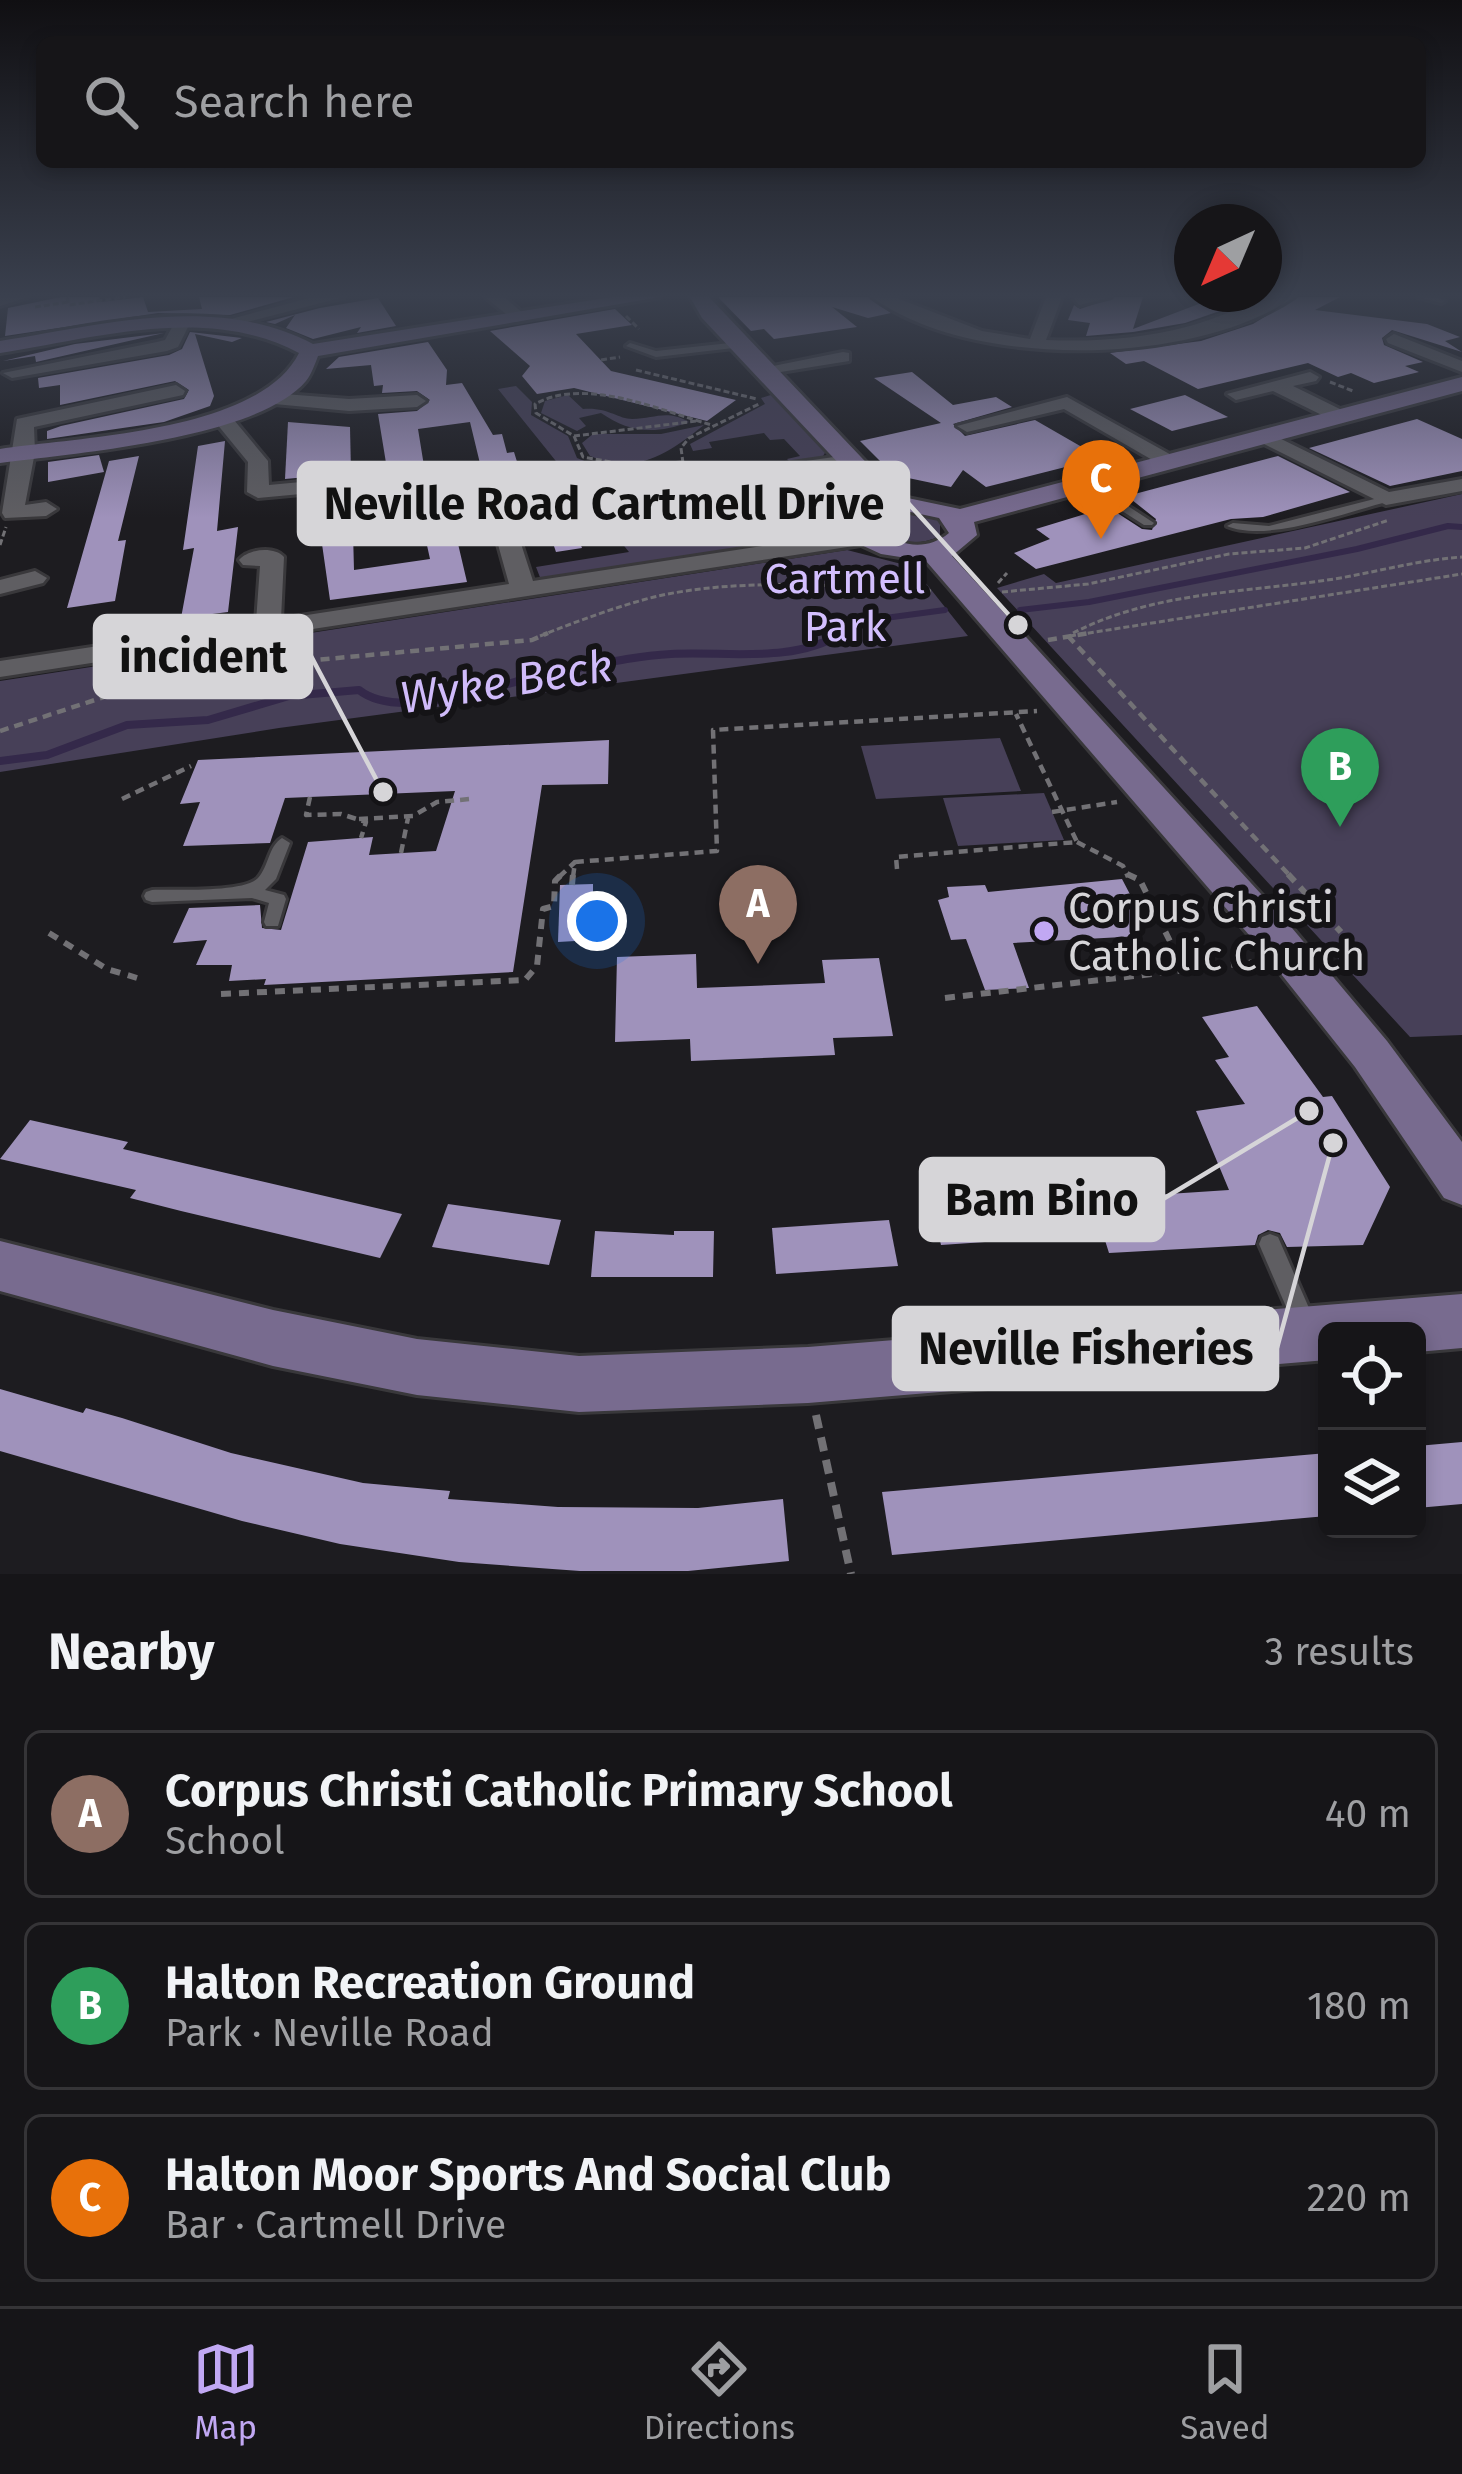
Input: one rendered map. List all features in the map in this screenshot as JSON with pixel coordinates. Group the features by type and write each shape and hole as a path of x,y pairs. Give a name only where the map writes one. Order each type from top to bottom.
{"street":[{"path":"0,456 222,418 271,399 303,370"},
{"path":"762,370 891,504"},
{"path":"1236,394 1310,377"},
{"path":"868,537 862,520 891,504 935,507 957,518 1462,384"},
{"path":"1274,385 1341,417"},
{"path":"46,508 13,513 25,452 24,422 176,391"},
{"path":"271,399 349,405 417,401"},
{"path":"968,427 1067,404 1168,461"},
{"path":"222,418 258,461 252,495 453,474 440,449"},
{"path":"1265,437 1389,509 1462,485"},
{"path":"935,571 963,535 957,518"},
{"path":"475,526 513,521 523,589"},
{"path":"0,669 868,537 935,571 1073,712 1290,957 1388,1092 1462,1182"},
{"path":"268,628 271,557"},
{"path":"0,587 34,578"},
{"path":"0,1266 273,1338 417,1367 578,1384 808,1375 1462,1321"}],"lane":[{"path":"680,482 848,458"},
{"path":"1084,482 1148,523"},
{"path":"1233,526 1269,529 1389,509"},
{"path":"251,892 268,879 282,843"},
{"path":"152,896 272,894 278,899 272,922"},
{"path":"1270,1244 1308,1332"}],"path":[{"path":"574,436 575,447 584,458 602,464 682,462 681,448 688,439 764,401 638,370"},
{"path":"1310,377 1386,405"},
{"path":"697,421 664,431 606,429 574,436 536,413 535,404 543,396 568,392 697,421 712,425"},
{"path":"695,479 751,554"},
{"path":"987,594 1088,584 1229,554 1305,548 1389,509"},
{"path":"1068,636 1121,610 1175,598 1339,578 1425,558 1462,557"},
{"path":"0,731 153,681 229,668 532,640 595,614 658,596 935,571"},
{"path":"998,583 1007,573"},
{"path":"1068,636 1462,574"},
{"path":"1068,636 1341,932"},
{"path":"1015,712 1077,842 1124,866 1129,879 1140,880 1186,973"},
{"path":"221,994 514,982 533,975 543,909 554,906 555,880 575,862 717,851 713,730 1073,712"},
{"path":"122,800 190,766"},
{"path":"310,797 306,815 340,814 366,821 362,838"},
{"path":"1052,812 1148,797"},
{"path":"359,819 408,816 437,802 470,799"},
{"path":"401,853 408,816"},
{"path":"897,869 896,857 1077,842"},
{"path":"572,885 575,862"},
{"path":"1150,903 1233,894"},
{"path":"50,933 107,969 137,978"},
{"path":"945,998 1186,973 1290,957"},
{"path":"808,1375 850,1574"}],"green space":[{"path":"516,386 532,402 531,415 568,436 577,458 602,468 630,470 636,479 595,486 625,541 736,526 740,531 749,530 714,483 736,481 724,486 733,498 748,496 752,501 740,504 752,522 764,520 772,529 833,518 826,509 837,506 824,490 806,488 820,484 806,470 838,469 859,497 828,537 541,580 536,567 629,552 498,389"},
{"path":"774,394 826,451 822,458 791,463 787,459 800,456 784,439 770,440 764,433 709,442 712,448 693,451 690,444 765,404 761,398"},
{"path":"568,395 583,409 640,419 667,415 689,422 641,430 601,413 579,418 586,426 577,431 541,413 545,401"},
{"path":"704,425 665,452 637,462 607,462 590,456 582,443 593,434 661,434"},
{"path":"1462,494 1462,1035 1410,1037 997,588 1044,574 1056,583"},
{"path":"916,512 940,521 940,536 909,542 881,529 889,515"},
{"name":"Cartmell Park","path":"847,550 913,567 968,636 279,728 0,772 0,681"},
{"path":"1000,738 1021,791 876,799 861,746"},
{"path":"1044,793 1064,840 958,846 943,798"}],"building":[{"path":"81,370 206,370 214,396 210,406 164,422 47,439 47,431 61,426 184,399 189,390 175,381 60,405 60,385 39,388 38,378"},
{"path":"372,370 447,370 446,385 462,383 493,435 502,434 507,453 514,452 530,504 490,505 470,422 418,429 424,466 387,469 378,414 417,411 430,400 417,391 382,393 383,385 374,386"},
{"path":"526,370 610,370 736,400 707,421 574,388 537,394 522,376"},
{"path":"1162,370 1276,370 1198,389"},
{"path":"1324,370 1419,372 1374,383 1351,373 1338,377"},
{"path":"912,372 953,405 996,397 1012,407 953,424 965,436 1035,420 1101,458 986,487 963,470 951,487 894,475 860,441 941,423 874,378"},
{"path":"1185,395 1228,417 1172,431 1130,409"},
{"path":"1417,419 1462,439 1462,471 1390,486 1309,448"},
{"path":"288,422 350,427 351,473 285,479"},
{"path":"225,441 217,531 238,527 228,612 181,618 194,548 183,550 198,446"},
{"path":"99,455 104,472 48,482 48,462"},
{"path":"139,456 118,541 126,540 115,601 67,608 109,461"},
{"path":"1278,456 1350,492 1036,569 1014,553 1050,539 1036,529 1108,507 1142,529 1152,530 1156,519 1127,496"},
{"path":"556,482 582,548 556,552 534,486"},
{"path":"427,487 428,500 447,497 467,582 330,600 318,516 326,515 326,496 352,494 354,570 430,559 421,518 395,519 390,490"},
{"path":"609,740 608,784 542,785 513,972 264,985 266,979 229,981 232,965 196,965 207,940 173,943 189,908 260,905 262,928 281,930 308,842 373,837 369,855 436,851 455,791 285,798 270,843 183,846 200,802 180,804 198,760"},
{"name":"Corpus Christi Catholic Church","path":"1122,879 1145,923 1137,927 1141,936 1013,943 1029,988 985,990 966,939 951,940 938,900 949,897 947,887 985,885 988,892"},
{"path":"593,884 593,940 558,942 560,885"},
{"path":"696,954 697,988 825,983 822,960 879,958 893,1036 833,1038 835,1055 691,1061 690,1039 615,1042 617,957"},
{"path":"1257,1006 1323,1097 1332,1096 1390,1187 1363,1245 1287,1247 1280,1233 1268,1230 1258,1235 1255,1245 1109,1253 1092,1199 1229,1190 1196,1111 1245,1104 1215,1060 1229,1057 1202,1017"},
{"path":"30,1120 128,1142 123,1149 402,1214 380,1258 181,1211 130,1198 136,1190 0,1159"},
{"path":"1043,1184 1059,1237 941,1245 929,1192"},
{"path":"448,1204 561,1220 549,1265 432,1247"},
{"path":"889,1220 898,1266 776,1274 772,1228"},
{"path":"595,1231 674,1235 674,1231 714,1231 713,1277 591,1277"},
{"path":"0,1389 83,1413 86,1408 231,1453 363,1483 450,1491 448,1499 558,1507 698,1508 783,1499 789,1561 688,1571 580,1571 459,1562 340,1544 242,1521 0,1451"},
{"path":"1462,1442 1462,1504 1426,1507 1426,1445"},
{"path":"1318,1454 1318,1517 892,1555 882,1492"}],"waterway":[{"name":"Wyke Beck","path":"1020,610 1089,602 1357,549 1448,526 1462,527"},
{"name":"Wyke Beck","path":"837,636 863,621 945,610"},
{"name":"Wyke Beck","path":"0,761 47,755 127,725 208,720 289,696 359,690 400,703 426,702 627,659 781,652 823,643 842,633"}],"place":[{"name":"Halton Moor Sports And Social Club","path":"1101,539"},
{"name":"Neville Road Cartmell Drive","path":"1018,625"},
{"name":"incident","path":"383,792"},
{"name":"Halton Recreation Ground","path":"1340,827"},
{"name":"Corpus Christi Catholic Church","path":"1044,931"},
{"name":"Corpus Christi Catholic Primary School","path":"758,964"},
{"name":"Bam Bino","path":"1309,1111"},
{"name":"Neville Fisheries","path":"1333,1143"}]}
